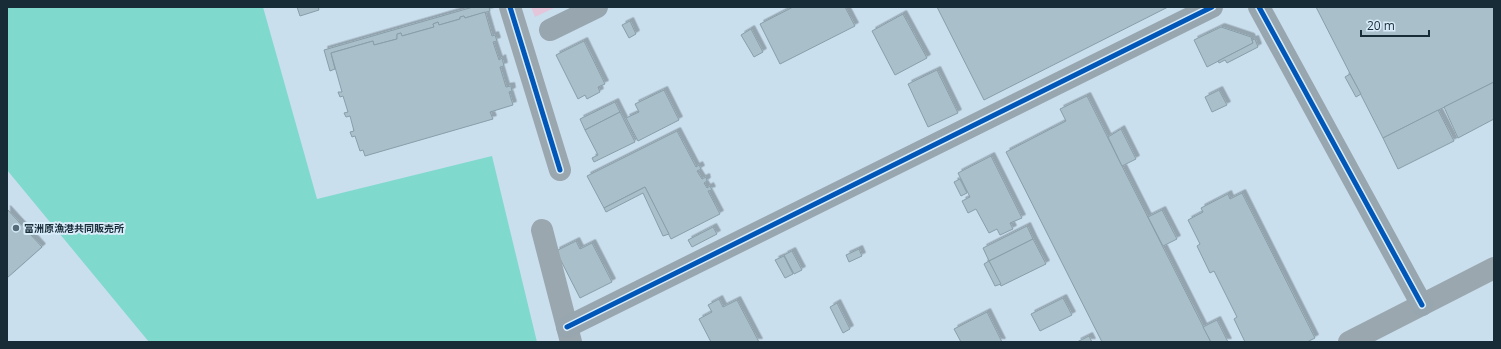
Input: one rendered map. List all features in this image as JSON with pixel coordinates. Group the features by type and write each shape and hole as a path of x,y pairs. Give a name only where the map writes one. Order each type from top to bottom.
{"street":[{"path":"510,7 560,170"},
{"path":"550,30 597,7"},
{"path":"542,230 569,335 1212,7"},
{"path":"1259,7 1422,305"},
{"path":"1348,342 1494,268"}],"shaded area":[{"path":"7,7 263,7 317,199 492,156 537,342 149,342 7,170"},
{"path":"531,7 556,7 535,17"}],"building":[{"path":"297,7 318,7 319,10 300,16"},
{"path":"473,7 489,7 490,11 465,18 464,16 460,17 460,19 439,25 438,22 433,24 434,27 402,36 401,33 397,34 397,39 374,45 373,41 331,53 335,69 330,71 324,50"},
{"path":"793,7 845,7 855,26 780,64 760,24"},
{"path":"937,7 1168,7 984,100"},
{"path":"1316,7 1494,7 1494,82 1383,138"},
{"path":"485,12 492,36 495,35 497,41 493,42 499,60 502,58 504,66 500,67 506,87 511,86 512,91 509,92 513,105 490,112 493,119 365,156 363,150 360,151 355,136 352,137 350,132 354,131 350,116 346,117 344,113 348,112 343,96 340,97 338,92 342,92 331,53 373,41 374,45 397,39 397,34 401,33 402,36 434,27 433,24 438,22 439,25 460,19 460,17 464,16 465,18"},
{"path":"903,14 927,58 895,75 872,31"},
{"path":"630,21 636,34 629,38 622,25"},
{"path":"1221,27 1251,37 1253,43 1207,67 1194,40"},
{"path":"751,29 763,52 754,57 741,35"},
{"path":"1255,39 1258,47 1227,63 1225,60 1219,63 1218,61 1253,43 1252,40"},
{"path":"584,41 605,84 598,87 600,92 587,99 585,95 578,99 556,55"},
{"path":"937,70 958,113 928,127 908,84"},
{"path":"1350,74 1361,94 1356,97 1345,77"},
{"path":"1494,82 1494,119 1458,138 1444,107"},
{"path":"664,90 679,120 638,141 626,118 639,112 635,104"},
{"path":"1219,90 1227,105 1212,112 1205,97"},
{"path":"1087,96 1211,342 1102,342 1006,152 1066,121 1060,109"},
{"path":"615,102 620,112 585,130 580,119"},
{"path":"1438,110 1454,141 1398,169 1383,138"},
{"path":"620,112 635,142 594,162 592,158 598,155 585,130"},
{"path":"1121,129 1136,159 1122,166 1108,137"},
{"path":"677,131 696,167 699,165 701,169 697,171 702,179 706,177 707,181 704,183 707,188 710,186 712,190 708,191 720,214 671,239 645,187 604,208 587,176"},
{"path":"991,156 1022,218 1010,223 1013,229 1000,235 997,229 989,233 976,209 968,213 962,201 970,197 958,173"},
{"path":"960,179 967,193 961,196 954,182"},
{"path":"645,187 669,234 663,236 643,193 606,212 604,208"},
{"path":"1242,193 1315,338 1307,342 1245,342 1234,319 1237,317 1214,271 1210,273 1197,246 1200,244 1188,220 1203,212 1201,208 1228,194 1230,199"},
{"name":"富洲原漁港共同販売所","path":"7,209 42,247 7,278"},
{"path":"1162,210 1177,239 1163,246 1148,217"},
{"path":"1027,226 1033,239 989,261 983,248"},
{"path":"713,227 717,234 692,247 688,240"},
{"path":"1033,239 1046,264 1001,286 989,261"},
{"path":"576,241 580,249 592,243 612,282 580,298 556,251"},
{"path":"859,249 862,256 849,262 846,255"},
{"path":"792,251 802,270 794,274 784,255"},
{"path":"784,256 793,274 785,278 775,260"},
{"path":"989,261 1001,284 995,286 984,264"},
{"path":"1063,298 1072,315 1040,331 1031,314"},
{"path":"719,299 723,307 737,300 759,342 711,342 699,319 712,312 708,305"},
{"path":"837,303 850,329 843,333 830,307"},
{"path":"987,312 1002,342 961,342 954,329"},
{"path":"1217,320 1228,342 1211,342 1203,327"},
{"path":"1089,336 1092,342 1077,342"}],"cycle path":[{"path":"510,7 560,170"},
{"path":"567,327 1212,7"},
{"path":"1259,7 1422,305"}],"place":[{"name":"富洲原漁港共同販売所","path":"16,228"}]}
